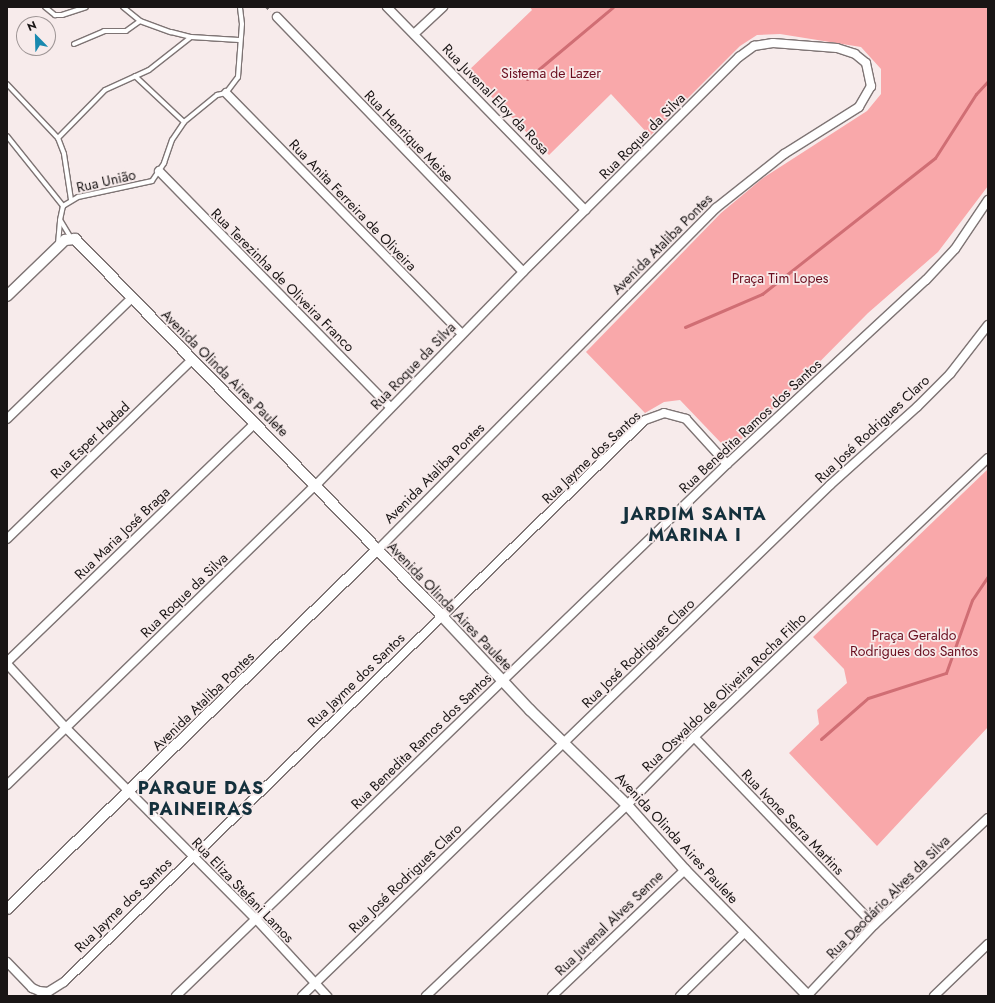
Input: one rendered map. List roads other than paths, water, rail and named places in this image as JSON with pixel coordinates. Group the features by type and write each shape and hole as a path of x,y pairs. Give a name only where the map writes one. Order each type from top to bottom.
{"street":[{"name":"Rua Juvenal Eloy da Rosa","path":"388,7 585,210"},
{"path":"414,34 444,7"},
{"name":"Rua Henrique Meise","path":"277,17 523,272"},
{"name":"Rua Roque da Silva","path":"7,785 315,486 390,407 523,272 733,63 754,46 773,43 837,48 855,54 866,63"},
{"name":"Avenida Ataliba Pontes","path":"7,909 377,550 716,208 784,154 859,106 870,86 866,63"},
{"name":"Rua Anita Ferreira de Oliveira","path":"226,93 462,334"},
{"name":"Rua Terezinha de Oliveira Franco","path":"159,171 390,407"},
{"name":"Rua Benedita Ramos dos Santos","path":"176,996 727,464 926,280 955,249 988,200"},
{"path":"7,296 57,248 71,238"},
{"name":"Avenida Olinda Aires Paulete","path":"71,238 75,239 255,423 503,681 564,740 627,805 685,870 808,996"},
{"path":"7,419 132,298"},
{"name":"Rua José Rodrigues Claro","path":"302,996 564,740 830,485 918,407 950,374 988,326"},
{"name":"Rua Esper Hadad","path":"7,539 192,360"},
{"name":"Rua Jayme dos Santos","path":"7,962 32,988 48,992 57,987 645,420 664,413 686,419 727,464"},
{"name":"Rua Maria José Braga","path":"7,663 255,423"},
{"name":"Rua Oswaldo de Oliveira Rocha Filho","path":"426,996 627,805 694,737 988,458"},
{"name":"Rua Eliza Stefani Lamos","path":"7,663 66,728 192,856 256,918 314,984 327,996"},
{"name":"Rua Ivone Serra Martins","path":"694,737 874,926"},
{"name":"Rua Deodário Alves da Silva","path":"808,996 874,926 988,818"},
{"name":"Rua Juvenal Alves Senne","path":"552,996 685,870"},
{"path":"680,996 745,932"},
{"path":"934,996 988,944"}],"lane":[{"path":"45,7 55,15 62,15 86,7"},
{"path":"123,7 140,21 191,37 239,40"},
{"name":"Rua União","path":"57,248 63,206 71,200 152,181 159,171 172,140 184,122 217,95 226,93 238,77 239,40 242,24 240,7"},
{"path":"74,44 104,31 126,31 140,21"},
{"path":"58,138 105,90 161,62 191,37"},
{"path":"135,76 184,122"},
{"path":"7,84 58,138 64,154 71,200"},
{"path":"7,136 63,206"},
{"path":"60,220 71,238"}],"waterway":[{"path":"527,79 613,7"},
{"path":"685,327 762,294 935,158 976,94 988,81"},
{"path":"821,739 868,698 946,673 972,600 988,576"}],"district":[{"name":"JARDIM SANTA MARINA I","path":"695,525"},
{"name":"PARQUE DAS PAINEIRAS","path":"201,799"}],"park label":[{"name":"Sistema de Lazer","path":"551,73"},
{"name":"Praça Tim Lopes","path":"780,278"},
{"name":"Praça Geraldo Rodrigues dos Santos","path":"914,644"}]}
